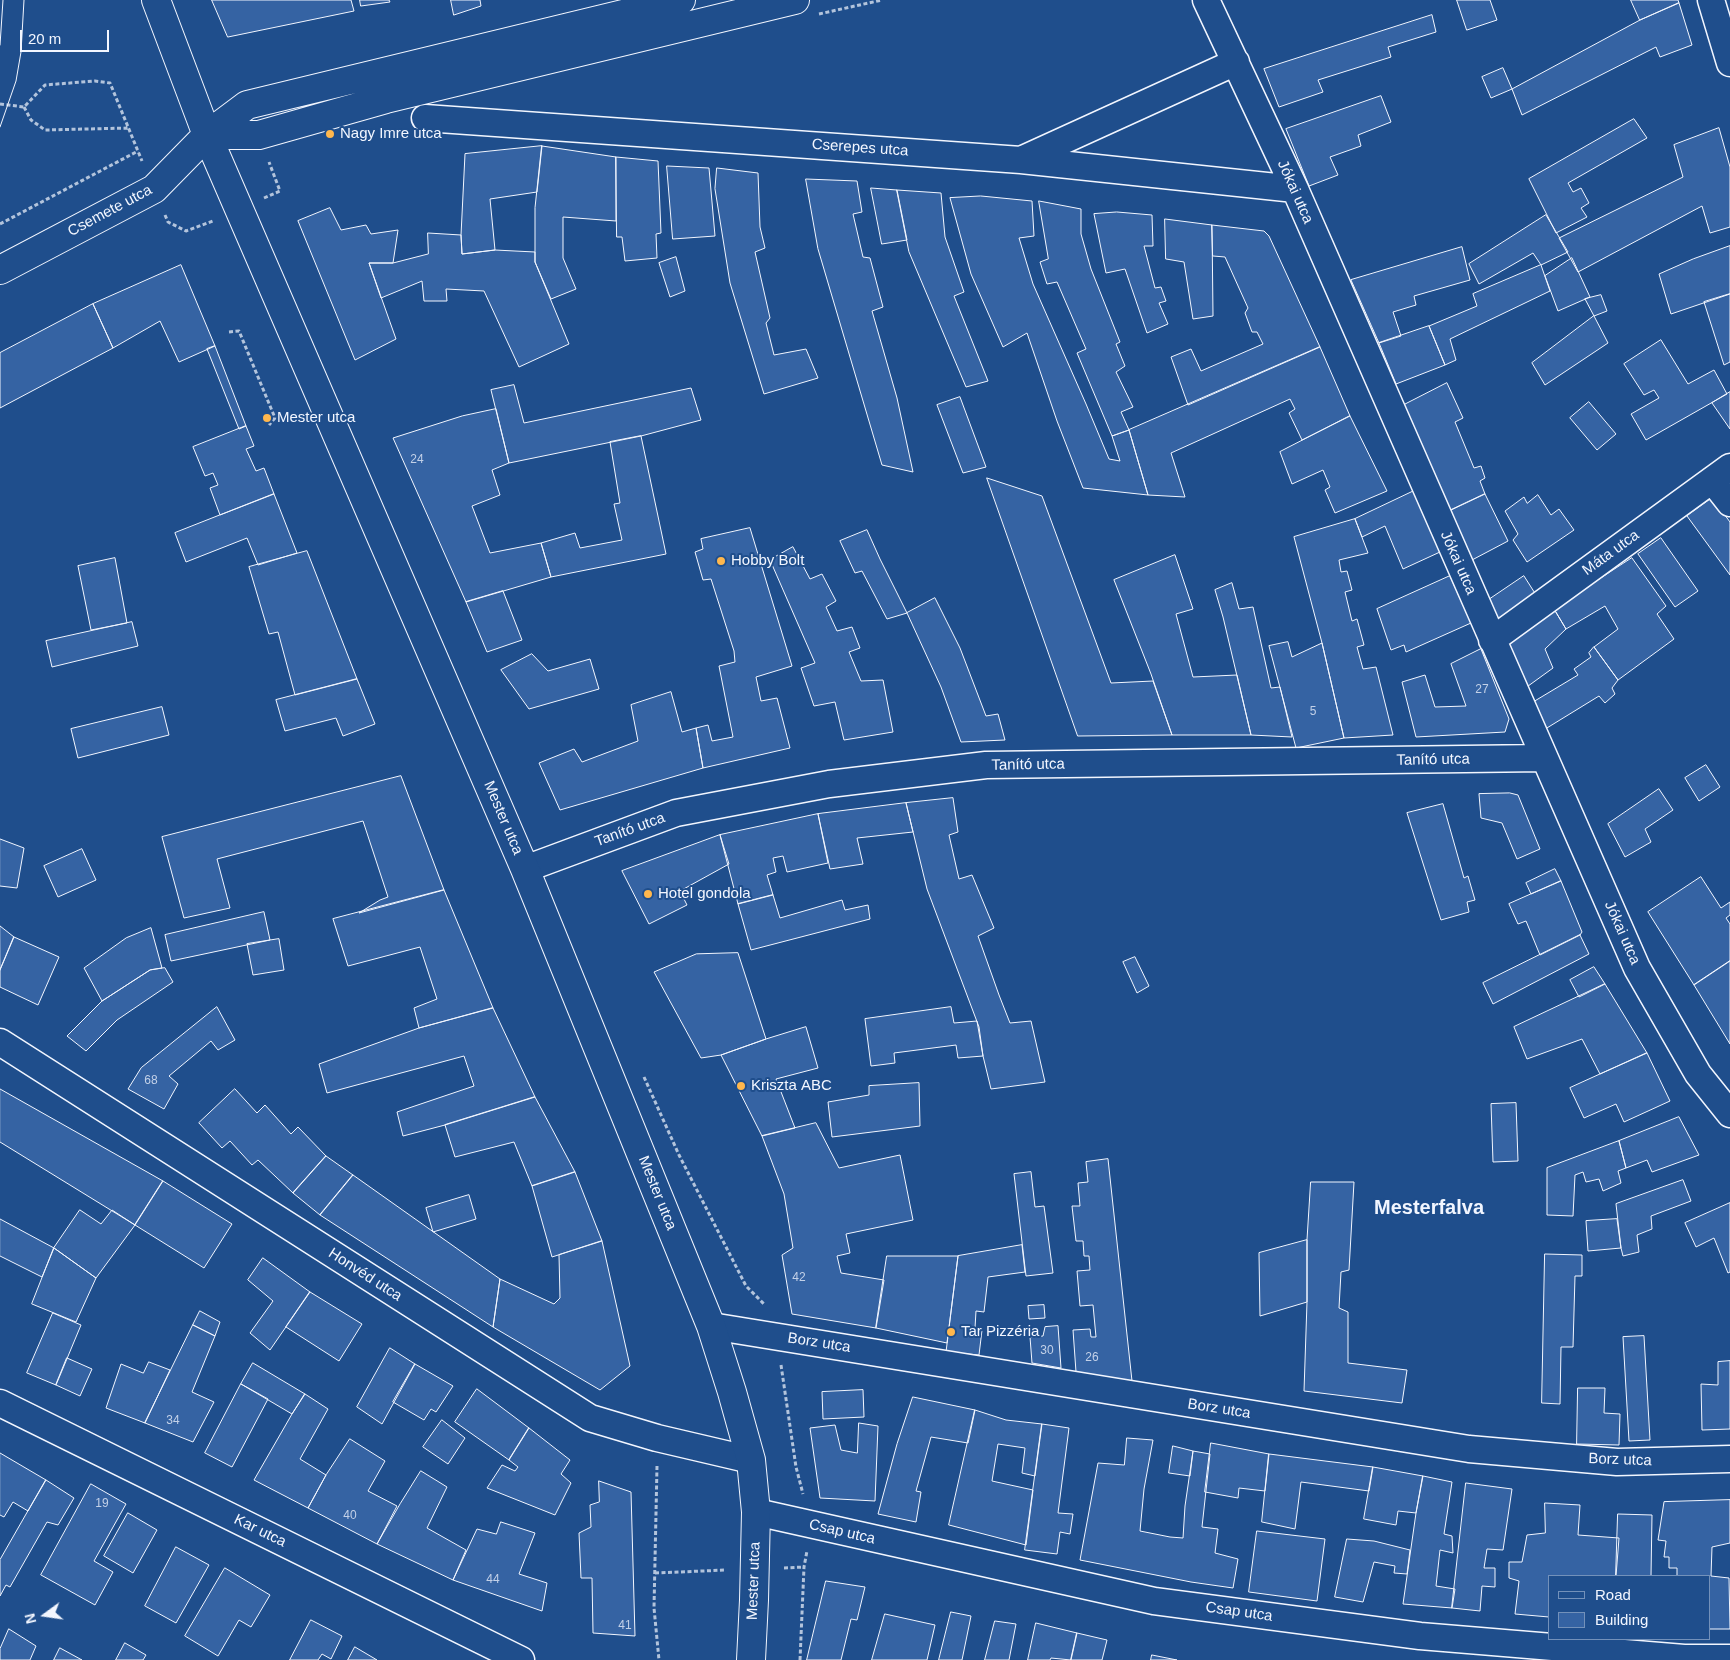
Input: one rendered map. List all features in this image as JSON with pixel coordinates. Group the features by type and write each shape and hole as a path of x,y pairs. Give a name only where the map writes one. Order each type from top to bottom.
{"street":[{"name":"Mester utca","path":"156,0 207,135 525,869 711,1326 751,1460 756,1512 754,1600 750,1660"},
{"path":"207,135 247,105 681,0"},
{"path":"207,135 259,135 386,99 795,0"},
{"name":"Jókai utca","path":"1206,0 1295,189 1637,968 1698,1074 1730,1114"},
{"path":"1711,0 1730,63"},
{"path":"1022,160 1236,62"},
{"name":"Cserepes utca","path":"425,118 1022,160 1295,189"},
{"name":"Csemete utca","path":"0,270 154,188 207,135"},
{"path":"1721,473 1730,502"},
{"name":"Máta utca","path":"1492,640 1721,473"},
{"name":"Tanító utca","path":"525,869 676,813 829,784 986,765 1544,758"},
{"name":"Honvéd utca","path":"0,1042 590,1418 657,1438 751,1460"},
{"name":"Borz utca","path":"711,1326 1469,1450 1617,1462 1730,1459"},
{"name":"Kar utca","path":"0,1403 521,1660"},
{"name":"Csap utca","path":"756,1512 1154,1601 1420,1636 1684,1658 1730,1658"}],"path":[{"path":"24,107 45,85 95,81 110,83 168,222 186,231 280,191"},
{"path":"0,104 24,107"},
{"path":"24,107 31,120 45,130 128,128"},
{"path":"0,224 138,151"},
{"path":"229,332 239,331 243,340 276,418 269,426"},
{"path":"642,1074 680,1155 746,1286 772,1312 796,1467 812,1525 804,1567 800,1660"},
{"path":"657,1438 654,1608 659,1660"}],"building":[{"path":"212,0 351,0 354,11 228,37"},
{"path":"360,0 389,0 390,2 361,6"},
{"path":"451,0 480,0 481,6 454,15"},
{"path":"1457,0 1490,0 1497,20 1467,30"},
{"path":"1631,0 1678,0 1679,3 1640,20"},
{"path":"1679,3 1692,45 1660,57 1656,47 1522,115 1512,89 1640,20"},
{"path":"1432,15 1436,32 1388,47 1391,57 1318,80 1323,92 1279,107 1264,69"},
{"path":"1503,68 1512,89 1491,98 1482,77"},
{"path":"1381,96 1391,122 1358,135 1361,146 1330,157 1338,175 1309,186 1286,129"},
{"path":"1634,119 1647,138 1568,183 1573,192 1581,188 1589,203 1581,208 1587,217 1556,233 1529,179"},
{"path":"1719,128 1730,167 1730,227 1710,233 1702,206 1578,272 1559,238 1683,177 1674,145"},
{"path":"542,146 616,157 616,221 563,217 563,258 576,289 551,299 535,262 535,208"},
{"path":"542,146 537,192 490,199 495,250 462,254 461,235 465,154"},
{"path":"616,157 658,161 661,233 656,234 657,258 625,261 622,237 617,237"},
{"path":"667,166 709,168 715,236 673,239"},
{"path":"717,168 758,173 760,227 765,248 755,252 770,318 766,323 774,355 806,349 818,378 764,394 730,283 715,189"},
{"path":"806,179 857,181 862,212 853,214 863,257 870,258 883,307 872,311 897,398 913,472 882,465 818,249"},
{"path":"871,188 897,190 907,240 882,244"},
{"path":"897,190 941,193 945,237 964,292 954,296 988,381 966,387 909,252"},
{"path":"981,196 1032,201 1034,236 1019,238 1033,284 1109,459 1120,461 1112,436 1129,430 1148,495 1083,488 1057,421 1027,333 1003,347 971,274 950,198"},
{"path":"1039,201 1081,209 1081,234 1091,269 1120,342 1116,344 1125,366 1116,372 1133,407 1121,412 1129,430 1112,436 1077,353 1086,349 1057,282 1047,284 1040,262 1048,259"},
{"path":"330,208 341,230 366,225 371,234 398,230 393,263 369,263 396,339 355,360 298,221"},
{"path":"1117,212 1152,215 1153,246 1144,246 1155,288 1161,287 1166,301 1159,303 1168,324 1147,333 1125,269 1106,273 1094,214"},
{"path":"1546,215 1568,252 1541,265 1533,253 1479,284 1469,264"},
{"path":"1165,219 1212,225 1213,316 1193,319 1184,262 1166,259"},
{"path":"1212,225 1264,231 1269,236 1320,347 1188,405 1171,357 1191,349 1201,371 1263,344 1257,332 1252,332 1245,313 1248,308 1225,257 1213,256"},
{"path":"428,233 461,235 462,254 495,250 535,252 535,262 569,344 519,367 484,291 446,289 447,301 424,301 422,281 381,298 369,263 393,263 428,254"},
{"path":"1730,246 1730,294 1671,314 1659,274"},
{"path":"1462,247 1470,280 1414,296 1416,305 1393,312 1401,336 1379,343 1351,280"},
{"path":"676,257 685,291 670,297 659,263"},
{"path":"1572,258 1590,297 1558,311 1545,276"},
{"path":"181,265 215,346 179,362 160,321 113,348 93,304"},
{"path":"1541,265 1550,291 1450,339 1456,360 1445,365 1429,326 1477,306 1473,294"},
{"path":"1730,294 1730,362 1724,365 1704,302"},
{"path":"1601,295 1607,311 1594,316 1585,299"},
{"path":"93,304 113,348 0,408 0,353"},
{"path":"1594,316 1608,343 1545,385 1532,363"},
{"path":"1429,326 1445,365 1396,384 1379,343"},
{"path":"1661,340 1688,384 1714,370 1727,394 1646,440 1631,414 1659,398 1654,390 1644,395 1624,364"},
{"path":"215,346 246,426 239,429 207,349"},
{"path":"1320,347 1350,416 1302,440 1289,413 1295,409 1290,399 1171,453 1185,497 1148,495 1129,430"},
{"path":"1447,383 1463,418 1455,422 1474,468 1481,466 1485,478 1480,481 1485,494 1449,511 1404,405"},
{"path":"514,385 524,423 691,388 701,420 641,436 509,463 491,390"},
{"path":"1730,392 1730,429 1712,403"},
{"path":"960,397 986,467 963,473 937,405"},
{"path":"1589,402 1616,434 1597,450 1570,418"},
{"path":"496,409 509,463 492,470 500,495 472,506 490,553 541,543 551,577 466,602 393,438 462,416"},
{"path":"1350,416 1387,491 1335,513 1325,490 1330,487 1323,470 1292,484 1280,452"},
{"path":"246,426 254,446 246,449 256,471 264,468 274,494 220,515 210,488 218,485 213,473 205,476 193,447"},
{"path":"641,436 666,554 551,577 541,543 575,533 580,548 622,540 614,504 620,503 610,442"},
{"path":"987,478 1042,496 1111,683 1153,681 1172,735 1078,736"},
{"path":"1414,491 1440,552 1403,569 1385,526 1362,537 1355,519"},
{"path":"274,494 297,553 258,565 247,538 186,562 175,533"},
{"path":"1485,494 1508,541 1472,560 1449,511"},
{"path":"1538,495 1551,515 1559,509 1574,530 1527,562 1513,540 1518,534 1505,511 1524,497 1527,503"},
{"path":"1712,498 1730,522 1730,575 1687,516"},
{"path":"1355,519 1368,553 1339,560 1341,572 1347,571 1352,590 1345,592 1352,621 1357,619 1364,645 1357,647 1363,669 1376,667 1393,735 1344,738 1322,643 1294,537"},
{"path":"750,528 792,666 756,677 761,701 777,698 790,748 703,768 696,728 708,725 712,741 733,737 719,666 735,662 734,651 711,579 703,580 695,552 703,549 701,539"},
{"path":"867,530 907,613 887,619 862,571 855,573 840,541"},
{"path":"1661,538 1698,591 1675,607 1638,554"},
{"path":"793,547 810,579 822,574 836,601 826,607 837,631 852,627 860,648 849,652 861,681 883,680 893,732 844,740 835,702 814,706 801,668 815,663 770,560"},
{"path":"307,551 357,679 295,695 278,632 269,634 249,567"},
{"path":"1175,555 1193,609 1176,614 1193,677 1237,675 1251,735 1172,735 1151,674 1114,580"},
{"path":"115,558 127,623 91,630 78,566"},
{"path":"1632,558 1666,606 1657,614 1674,639 1618,680 1594,647 1618,629 1605,606 1566,629 1554,609"},
{"path":"1450,576 1471,623 1406,652 1404,645 1391,650 1377,609"},
{"path":"1524,576 1538,598 1501,622 1487,601"},
{"path":"1232,583 1239,609 1253,607 1271,688 1280,687 1292,737 1251,735 1215,590"},
{"path":"503,591 522,640 487,652 466,602"},
{"path":"935,598 960,648 986,716 998,714 1005,740 961,742 941,687 907,613"},
{"path":"1554,609 1566,629 1545,649 1553,668 1524,689 1508,644"},
{"path":"132,622 138,646 52,667 46,641"},
{"path":"1288,642 1292,657 1322,643 1344,738 1296,748 1269,646"},
{"path":"1594,647 1618,680 1612,688 1615,694 1605,703 1599,696 1542,731 1528,705 1578,675 1574,669 1591,657 1589,653"},
{"path":"1481,649 1509,719 1505,732 1416,737 1402,682 1425,675 1435,707 1466,706 1451,664"},
{"path":"532,654 548,671 590,659 599,689 529,709 501,670"},
{"path":"357,679 375,724 343,736 336,718 285,731 276,700"},
{"path":"671,692 682,732 696,728 703,768 560,810 539,763 574,749 582,762 638,741 631,705"},
{"path":"162,707 169,735 78,758 71,729"},
{"path":"1706,765 1720,787 1699,801 1685,778"},
{"path":"401,776 444,890 359,913 388,897 363,821 217,859 230,908 184,918 162,837"},
{"path":"1659,789 1673,810 1645,829 1651,842 1625,857 1608,824"},
{"path":"1510,793 1518,795 1540,849 1517,859 1502,823 1481,818 1479,794"},
{"path":"953,798 958,832 949,835 959,879 972,875 994,928 978,936 1010,1023 1031,1021 1045,1082 991,1089 983,1056 979,1027 927,889 906,803"},
{"path":"906,803 913,832 857,838 863,864 830,869 818,814"},
{"path":"1443,804 1464,878 1468,876 1475,900 1467,902 1469,912 1441,920 1407,813"},
{"path":"818,814 828,863 787,872 783,856 773,858 776,872 767,875 773,895 738,904 720,835"},
{"path":"720,835 729,864 680,891 687,905 649,924 622,871"},
{"path":"0,839 24,848 17,888 0,886"},
{"path":"82,849 96,880 58,897 44,866"},
{"path":"1555,869 1561,881 1531,894 1526,883"},
{"path":"1701,877 1721,908 1730,902 1730,915 1726,918 1730,924 1730,961 1694,985 1648,912"},
{"path":"1561,881 1582,932 1580,935 1540,955 1526,921 1518,924 1509,904"},
{"path":"444,890 493,1008 419,1028 414,1008 437,999 420,947 348,966 333,919"},
{"path":"773,895 780,918 842,900 845,910 868,905 870,919 751,950 738,904"},
{"path":"264,912 270,940 171,961 165,935"},
{"path":"0,926 14,937 0,970"},
{"path":"151,928 162,968 150,970 102,1001 84,968 126,938"},
{"path":"1580,935 1589,954 1493,1004 1483,983"},
{"path":"14,937 59,957 38,1005 0,987 0,970"},
{"path":"279,939 284,970 253,975 247,944"},
{"path":"738,953 766,1039 721,1055 701,1058 654,972 696,954"},
{"path":"1135,957 1149,986 1137,993 1123,962"},
{"path":"1730,961 1730,1044 1694,985"},
{"path":"1594,967 1605,984 1579,997 1570,980"},
{"path":"165,968 173,982 117,1020 86,1051 67,1036 102,1001 150,970"},
{"path":"1605,984 1647,1053 1600,1074 1582,1039 1527,1059 1514,1027"},
{"path":"217,1007 235,1040 218,1050 211,1041 169,1076 178,1084 164,1109 128,1089 141,1068"},
{"path":"951,1007 954,1023 977,1021 983,1056 958,1058 956,1045 894,1053 895,1063 871,1066 865,1019"},
{"path":"493,1008 535,1097 403,1136 397,1112 474,1086 464,1056 327,1093 319,1064 419,1028"},
{"path":"806,1027 818,1068 776,1079 795,1128 762,1136 721,1055"},
{"path":"1647,1053 1670,1101 1624,1122 1616,1104 1584,1118 1570,1088"},
{"path":"919,1083 920,1126 832,1137 828,1102 869,1095 869,1086"},
{"path":"0,1089 163,1181 135,1225 0,1142"},
{"path":"235,1089 257,1113 265,1105 291,1134 298,1127 326,1156 293,1193 258,1160 252,1165 230,1141 222,1148 199,1123"},
{"path":"535,1097 575,1172 532,1186 514,1142 455,1157 445,1125"},
{"path":"1516,1103 1518,1161 1493,1162 1491,1104"},
{"path":"1679,1117 1699,1155 1652,1172 1647,1160 1626,1168 1619,1141"},
{"path":"816,1123 839,1168 900,1155 913,1220 846,1234 850,1253 837,1256 841,1273 884,1280 876,1328 792,1314 782,1255 793,1248 784,1194 762,1136"},
{"path":"1619,1141 1626,1168 1618,1171 1621,1183 1603,1191 1599,1179 1586,1182 1583,1172 1575,1175 1573,1216 1547,1215 1547,1168"},
{"path":"326,1156 353,1175 320,1215 293,1193"},
{"path":"1108,1159 1132,1381 1076,1372 1073,1330 1090,1329 1091,1337 1096,1337 1093,1305 1080,1306 1077,1271 1090,1270 1089,1256 1084,1256 1083,1241 1076,1241 1072,1206 1080,1206 1078,1183 1088,1182 1086,1162"},
{"path":"575,1172 602,1241 552,1257 532,1186"},
{"path":"1031,1172 1035,1207 1044,1206 1053,1273 1026,1276 1014,1174"},
{"path":"353,1175 500,1279 493,1327 320,1215"},
{"path":"1683,1180 1691,1201 1651,1216 1652,1229 1637,1235 1639,1252 1623,1256 1616,1204"},
{"path":"163,1181 232,1224 204,1268 135,1225"},
{"path":"1311,1182 1354,1182 1349,1270 1341,1272 1339,1308 1348,1312 1348,1363 1407,1370 1402,1403 1304,1391 1307,1240"},
{"path":"469,1195 476,1219 433,1232 426,1208"},
{"path":"1730,1203 1730,1272 1728,1273 1714,1238 1696,1247 1685,1223"},
{"path":"80,1210 101,1224 112,1210 135,1225 96,1278 54,1248"},
{"path":"0,1219 54,1248 42,1277 0,1256"},
{"path":"1617,1219 1621,1248 1588,1251 1586,1221"},
{"path":"1307,1240 1307,1302 1260,1316 1259,1253"},
{"path":"602,1241 630,1366 600,1390 493,1327 500,1279 554,1304 560,1298 559,1255"},
{"path":"1022,1245 1025,1272 988,1277 984,1312 976,1311 975,1328 982,1330 979,1355 946,1352 958,1256"},
{"path":"54,1248 96,1278 76,1322 32,1304"},
{"path":"1545,1254 1582,1255 1582,1276 1575,1276 1573,1347 1561,1347 1560,1404 1542,1403"},
{"path":"887,1256 958,1256 947,1343 876,1328"},
{"path":"263,1258 310,1292 270,1350 250,1333 273,1301 248,1280"},
{"path":"310,1292 362,1324 339,1361 286,1327"},
{"path":"1044,1305 1045,1318 1029,1319 1028,1306"},
{"path":"200,1311 220,1322 215,1336 193,1325"},
{"path":"53,1313 81,1325 56,1385 27,1373"},
{"path":"193,1325 215,1336 192,1392 214,1402 193,1442 145,1423"},
{"path":"1058,1326 1061,1368 1032,1363 1030,1337 1043,1336 1045,1327"},
{"path":"1644,1336 1650,1440 1629,1441 1623,1337"},
{"path":"390,1348 415,1364 382,1424 357,1407"},
{"path":"67,1358 92,1369 80,1396 56,1385"},
{"path":"1730,1361 1730,1429 1702,1430 1701,1384 1718,1385 1718,1362"},
{"path":"149,1362 170,1370 145,1423 106,1408 121,1364 143,1373"},
{"path":"253,1363 305,1394 292,1414 241,1384"},
{"path":"415,1364 453,1386 436,1412 431,1409 424,1420 393,1402"},
{"path":"241,1384 268,1399 232,1467 205,1453"},
{"path":"1578,1388 1605,1388 1604,1413 1620,1414 1619,1445 1577,1444"},
{"path":"477,1389 529,1428 509,1460 455,1422"},
{"path":"863,1390 864,1417 823,1419 822,1392"},
{"path":"305,1394 328,1409 300,1459 326,1475 308,1508 254,1480"},
{"path":"913,1397 975,1410 968,1443 931,1437 916,1491 921,1492 916,1522 878,1514 897,1444"},
{"path":"975,1410 1006,1420 1042,1424 1035,1476 1022,1473 1025,1448 998,1444 992,1481 1033,1490 1026,1545 949,1525"},
{"path":"442,1420 465,1438 448,1464 423,1447"},
{"path":"859,1423 878,1426 875,1501 820,1498 810,1428 835,1425 841,1450 857,1453"},
{"path":"1042,1424 1069,1428 1058,1513 1073,1514 1070,1534 1060,1532 1057,1554 1025,1550"},
{"path":"529,1428 570,1460 561,1474 571,1483 555,1515 487,1488 502,1465 515,1471 518,1467 509,1460"},
{"path":"1127,1438 1153,1440 1144,1489 1140,1531 1170,1537 1183,1538 1185,1506 1193,1451 1210,1454 1202,1527 1218,1529 1215,1553 1238,1559 1233,1588 1191,1582 1080,1560 1098,1463 1124,1465"},
{"path":"350,1439 385,1461 368,1491 397,1506 377,1544 308,1508 326,1475"},
{"path":"1211,1443 1269,1454 1265,1491 1239,1488 1238,1498 1205,1492"},
{"path":"1173,1446 1193,1451 1190,1476 1169,1473"},
{"path":"0,1453 46,1480 28,1511 13,1502 4,1517 0,1515"},
{"path":"1269,1454 1373,1467 1369,1491 1301,1482 1295,1529 1262,1522"},
{"path":"1373,1467 1423,1476 1416,1513 1398,1511 1396,1525 1364,1519"},
{"path":"421,1471 447,1487 427,1528 466,1550 453,1580 377,1544"},
{"path":"1423,1476 1452,1482 1444,1534 1452,1536 1453,1553 1440,1550 1436,1586 1455,1589 1452,1608 1403,1604"},
{"path":"46,1480 74,1498 58,1525 47,1522 10,1587 6,1585 0,1596 0,1560"},
{"path":"599,1481 631,1492 635,1636 593,1633 592,1578 581,1578 579,1533 591,1527 590,1505 599,1502"},
{"path":"1466,1483 1512,1489 1503,1550 1487,1549 1484,1568 1495,1568 1495,1587 1482,1586 1480,1611 1452,1608"},
{"path":"91,1484 126,1504 94,1561 113,1572 95,1605 41,1575"},
{"path":"1730,1500 1730,1543 1712,1547 1711,1576 1729,1578 1730,1629 1710,1629 1710,1575 1677,1575 1677,1568 1669,1568 1669,1557 1664,1557 1666,1541 1658,1540 1664,1502"},
{"path":"1545,1503 1580,1505 1578,1535 1619,1538 1616,1575 1548,1575 1548,1617 1515,1614 1519,1581 1509,1578 1509,1562 1522,1562 1527,1535 1545,1533"},
{"path":"128,1513 157,1530 133,1573 104,1556"},
{"path":"1618,1514 1652,1515 1651,1575 1616,1575"},
{"path":"501,1522 535,1533 519,1574 547,1583 542,1611 453,1580 477,1529 496,1534"},
{"path":"1257,1531 1325,1539 1317,1601 1249,1592"},
{"path":"1347,1539 1374,1541 1410,1550 1407,1574 1394,1573 1395,1566 1374,1562 1363,1602 1335,1597"},
{"path":"176,1547 209,1565 176,1623 145,1606"},
{"path":"225,1568 270,1595 251,1627 239,1620 218,1656 185,1636"},
{"path":"826,1581 865,1587 857,1620 851,1619 841,1660 807,1660"},
{"path":"951,1612 971,1616 962,1660 939,1660"},
{"path":"885,1614 935,1625 927,1660 872,1660"},
{"path":"311,1620 342,1636 331,1659 322,1654 318,1660 290,1660"},
{"path":"995,1621 1016,1624 1009,1660 985,1660"},
{"path":"1036,1623 1077,1633 1071,1660 1051,1658 1050,1660 1028,1660"},
{"path":"9,1629 36,1646 30,1660 0,1660 0,1649"},
{"path":"1077,1633 1107,1640 1102,1660 1071,1660"},
{"path":"125,1643 146,1655 143,1660 116,1660"},
{"path":"355,1647 377,1660 348,1660"},
{"path":"60,1648 82,1660 54,1660"},
{"path":"1152,1655 1177,1660 1151,1660"}],"tram line":[{"path":"0,45 3,0"},
{"path":"0,127 16,81 21,52 24,0"}],"place":[{"name":"Nagy Imre utca","path":"330,134"},
{"name":"Mester utca","path":"267,418"},
{"name":"Hobby Bolt","path":"721,561"},
{"name":"Hotel gondola","path":"648,894"},
{"name":"Kriszta ABC","path":"741,1086"},
{"name":"Tar Pizzéria","path":"951,1332"}],"district":[{"name":"Mesterfalva","path":"1429,1208"}]}
